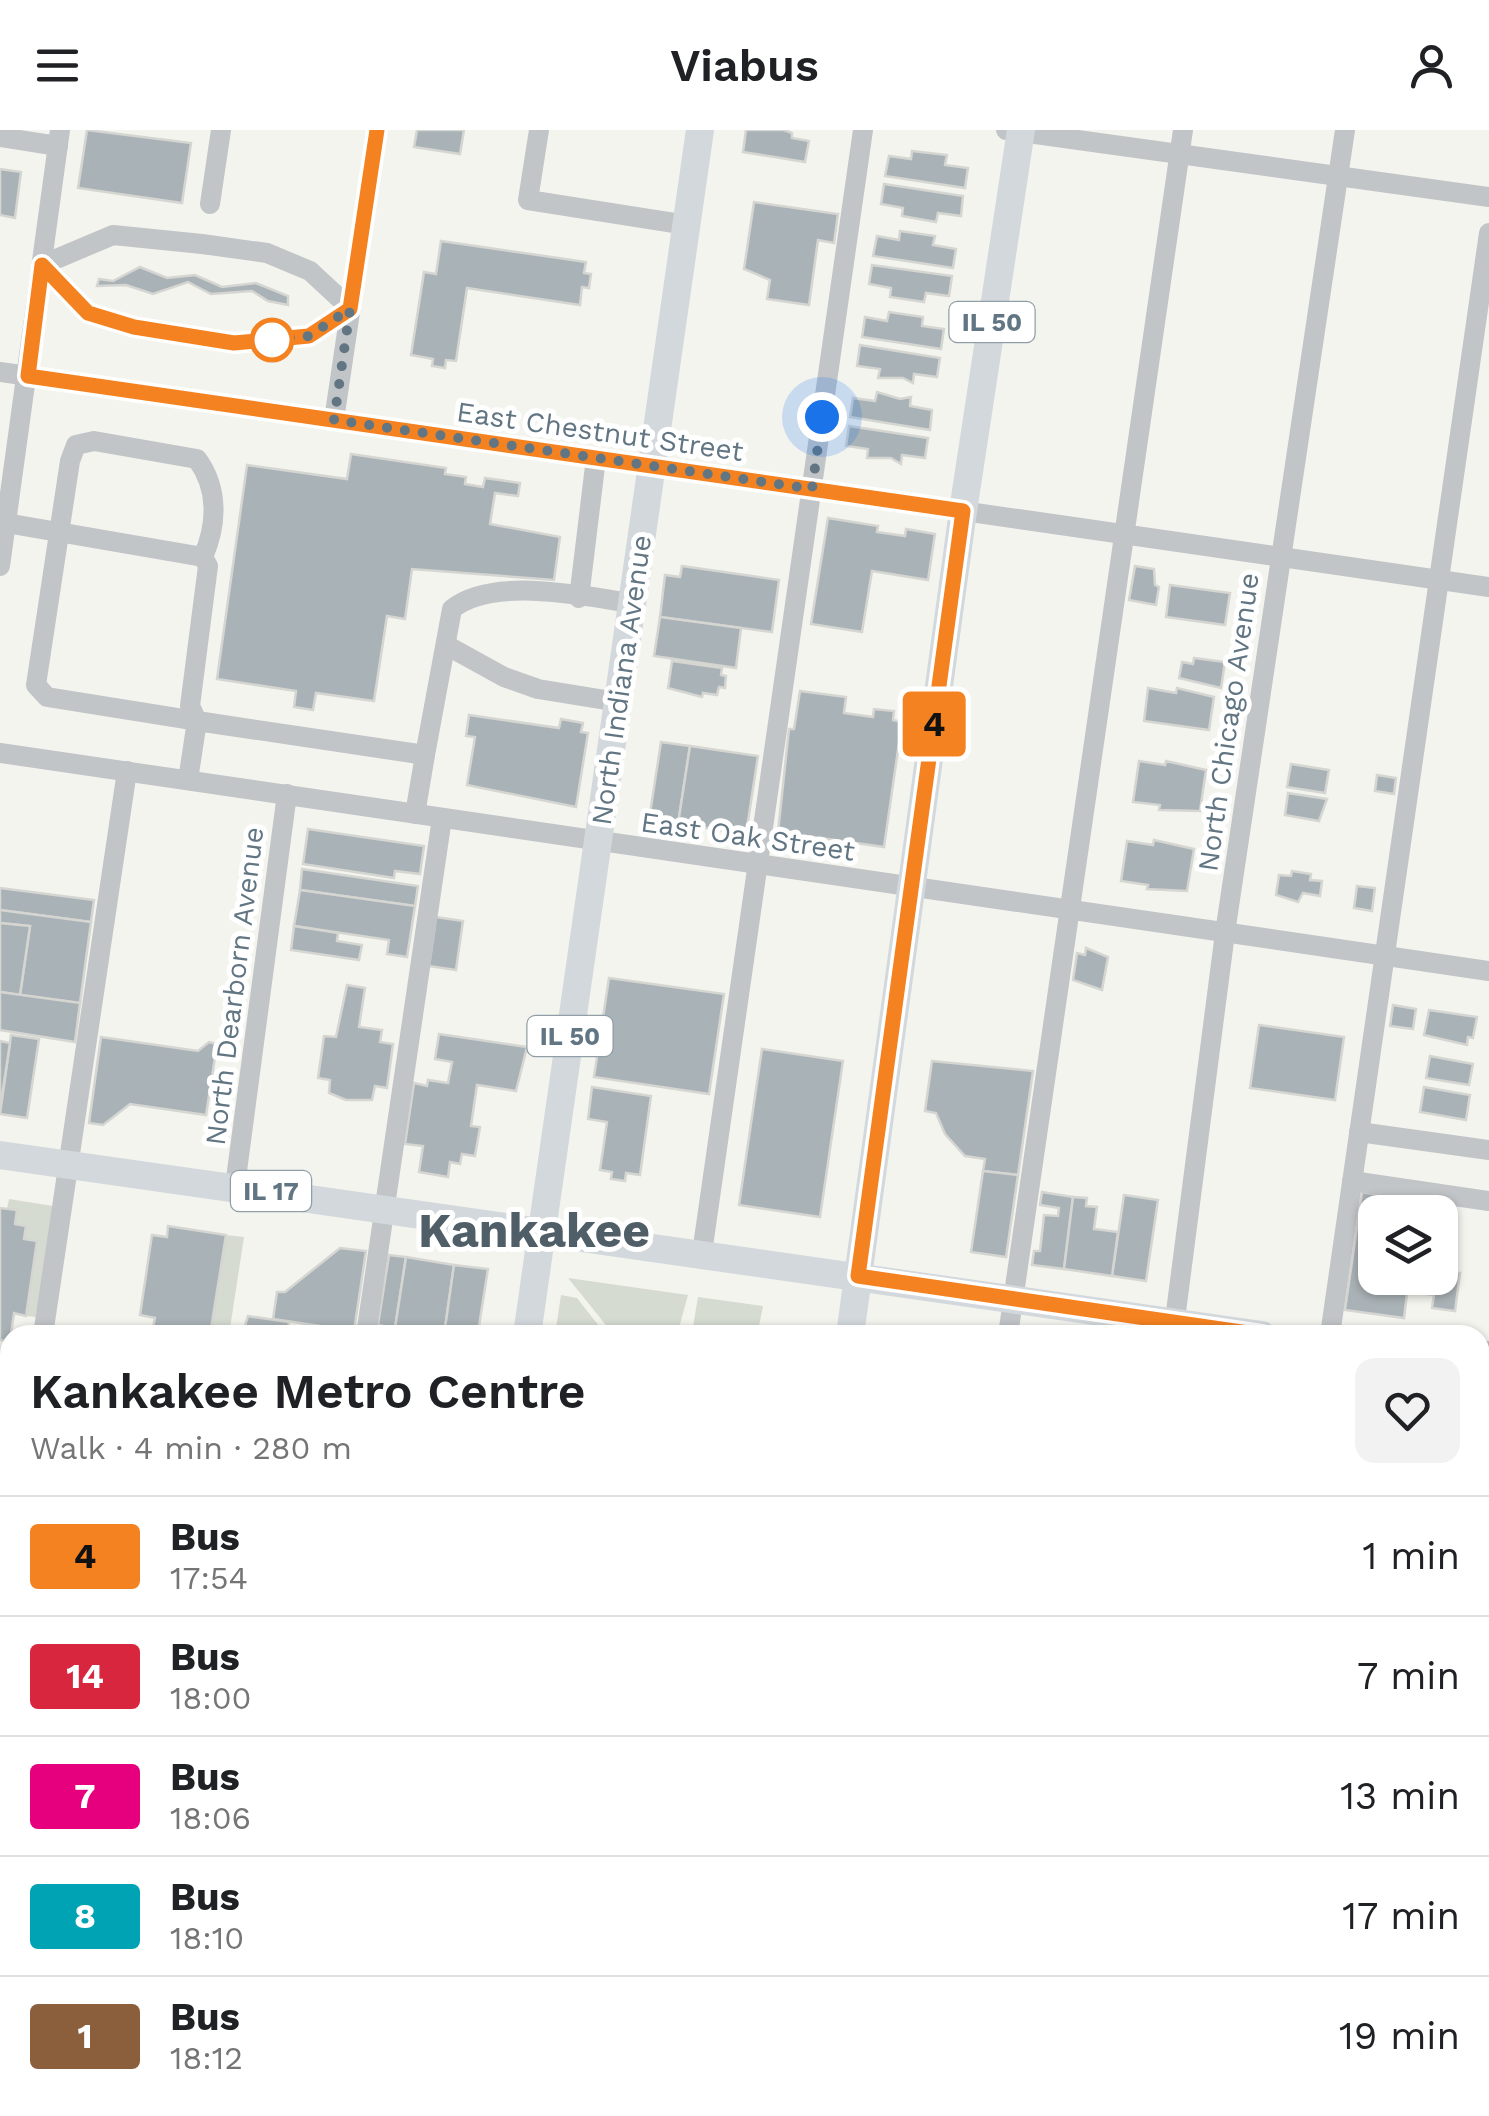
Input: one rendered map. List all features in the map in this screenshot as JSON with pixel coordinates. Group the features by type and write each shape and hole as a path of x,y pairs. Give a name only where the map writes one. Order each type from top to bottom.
{"main road":[{"name":"North Indiana Avenue","path":"542,1229 700,130"},
{"name":"IL 50","path":"851,1325 1016,131"},
{"name":"IL 17","path":"0,1155 542,1229 1013,1299 1153,1325"},
{"name":"IL 50","path":"528,1325 542,1229"}],"street":[{"path":"210,204 221,130"},
{"path":"334,420 376,130"},
{"path":"539,130 528,200 686,225"},
{"path":"702,1253 864,130"},
{"path":"1009,1325 1183,130"},
{"name":"North Chicago Avenue","path":"1175,1325 1226,933 1345,130"},
{"path":"1016,131 1489,198"},
{"path":"0,137 59,138 0,566"},
{"path":"1331,1325 1489,233"},
{"path":"42,265 113,235 268,253 310,270 350,309"},
{"path":"42,265 88,313 134,327 234,343 309,336 350,309"},
{"name":"East Chestnut Street","path":"0,372 1489,587"},
{"path":"188,780 197,721 190,706 208,566 203,557 213,522 211,483 197,459 174,452 94,440 76,445 36,684 40,694 197,721 424,755"},
{"path":"578,598 596,458"},
{"path":"6,524 203,557"},
{"path":"415,814 452,610 470,596 498,590 632,603"},
{"path":"446,644 504,676 538,689 618,702"},
{"name":"East Oak Street","path":"0,753 1489,971"},
{"path":"44,1325 126,771"},
{"name":"North Dearborn Avenue","path":"235,1186 286,794"},
{"path":"367,1325 442,818"},
{"path":"1359,1132 1489,1150"},
{"path":"1352,1181 1489,1201"}],"shaded area":[{"path":"9,1199 53,1206 36,1317 26,1316 37,1242 24,1239 26,1226 15,1224 17,1211 7,1209"},
{"path":"226,1235 244,1237 231,1325 212,1325"},
{"path":"568,1278 688,1295 680,1325 606,1325"},
{"path":"561,1295 577,1298 598,1325 556,1325"},
{"path":"698,1297 763,1306 759,1325 693,1325"}],"building":[{"path":"87,130 191,143 182,203 78,188"},
{"path":"417,130 464,130 460,154 414,147"},
{"path":"746,130 784,130 792,133 792,138 809,141 805,162 743,152"},
{"path":"912,151 947,155 945,165 968,168 965,188 885,176 889,156 911,159"},
{"path":"0,169 21,172 15,218 0,215"},
{"path":"884,184 963,196 961,216 938,213 936,222 902,216 903,208 881,204"},
{"path":"754,202 838,214 834,243 818,240 809,305 767,299 770,280 744,269"},
{"path":"900,231 935,236 933,245 956,249 953,268 873,256 877,236 899,240"},
{"path":"441,241 586,262 584,273 591,274 589,288 582,287 580,305 467,288 456,361 446,360 445,368 432,366 433,359 411,355 424,272 436,274"},
{"path":"872,265 952,276 949,296 926,293 924,302 890,297 891,288 869,284"},
{"path":"140,267 167,278 195,275 222,287 256,283 288,296 288,305 268,301 252,291 211,294 188,282 153,294 126,285 97,286 99,279 113,281"},
{"path":"889,312 923,317 922,326 944,329 941,349 862,337 865,317 887,321"},
{"path":"860,345 940,358 937,377 914,374 913,383 903,378 878,378 880,369 857,366"},
{"path":"877,392 900,399 911,397 910,406 932,410 930,430 850,417 853,398 875,401"},
{"path":"849,426 928,438 925,458 902,455 901,464 891,458 867,458 868,449 846,446"},
{"path":"351,454 446,468 445,474 466,477 465,484 483,487 485,478 520,483 518,496 495,493 490,524 560,537 554,580 412,569 405,619 387,616 374,701 316,693 313,710 294,707 296,691 217,679 247,465 347,479"},
{"path":"828,518 878,526 877,532 905,536 906,529 935,534 928,580 872,571 862,632 811,624"},
{"path":"682,566 779,580 772,632 660,617 665,575 680,577"},
{"path":"1135,566 1154,569 1155,585 1159,587 1156,605 1129,600"},
{"path":"1170,585 1230,593 1225,625 1166,617"},
{"path":"660,617 741,628 736,668 654,656"},
{"path":"1194,658 1225,662 1221,688 1179,678 1182,662 1193,664"},
{"path":"672,661 722,668 725,688 719,687 717,695 703,693 702,697 668,688"},
{"path":"1148,688 1176,693 1177,688 1214,697 1209,730 1144,721"},
{"path":"800,691 846,697 844,713 873,717 874,709 894,711 893,720 902,722 884,847 778,832 789,729 794,729"},
{"path":"469,715 559,728 561,719 583,723 581,732 588,733 576,807 467,785 475,737 466,736"},
{"path":"661,742 690,746 678,824 649,820"},
{"path":"690,746 758,756 746,834 678,824"},
{"path":"1139,761 1165,765 1166,761 1206,770 1200,811 1159,810 1160,805 1133,802"},
{"path":"1291,764 1329,770 1325,793 1287,787"},
{"path":"1377,775 1396,778 1394,794 1375,791"},
{"path":"1288,793 1327,799 1319,821 1285,815"},
{"path":"308,829 424,846 420,874 395,871 394,878 303,864"},
{"path":"1154,840 1194,849 1187,891 1147,889 1148,885 1121,881 1127,841 1153,845"},
{"path":"302,869 418,886 415,906 300,890"},
{"path":"1292,871 1311,874 1310,880 1322,881 1320,896 1303,893 1298,902 1276,895 1279,875 1291,876"},
{"path":"1357,886 1375,888 1372,911 1354,908"},
{"path":"0,888 94,900 91,922 0,910"},
{"path":"300,890 415,906 407,957 387,954 389,940 294,926"},
{"path":"0,910 91,922 80,1003 20,995 30,926 0,923"},
{"path":"436,917 463,921 456,970 429,966"},
{"path":"0,923 30,926 20,995 0,992"},
{"path":"294,926 338,933 337,941 362,945 359,960 291,950"},
{"path":"1086,948 1108,957 1102,990 1073,980 1077,953 1085,955"},
{"path":"609,978 724,994 709,1094 594,1077"},
{"path":"347,985 365,988 359,1027 382,1030 380,1042 393,1044 387,1088 375,1086 372,1100 346,1100 329,1093 330,1080 318,1078 324,1036 336,1037"},
{"path":"0,992 80,1003 75,1042 0,1030"},
{"path":"1393,1005 1416,1009 1413,1029 1390,1026"},
{"path":"1429,1010 1477,1017 1473,1038 1468,1037 1467,1045 1424,1035"},
{"path":"1259,1025 1344,1037 1335,1100 1250,1088"},
{"path":"439,1034 527,1047 516,1091 477,1085 471,1126 480,1127 475,1156 462,1154 460,1164 450,1162 448,1177 419,1172 423,1146 405,1144 414,1083 448,1083 452,1062 435,1059"},
{"path":"11,1035 39,1039 27,1118 0,1114"},
{"path":"101,1037 198,1051 209,1042 217,1044 206,1115 130,1104 103,1125 89,1123"},
{"path":"0,1041 10,1043 0,1109"},
{"path":"762,1049 843,1061 820,1217 739,1205"},
{"path":"1430,1056 1473,1064 1469,1085 1426,1078"},
{"path":"932,1061 1033,1071 1018,1175 983,1171 985,1159 965,1156 945,1134 936,1113 925,1111"},
{"path":"592,1087 651,1096 640,1175 626,1173 625,1181 611,1179 612,1172 600,1170 607,1122 588,1119"},
{"path":"1424,1087 1470,1095 1466,1120 1420,1112"},
{"path":"983,1171 1018,1175 1006,1257 971,1252"},
{"path":"1042,1192 1073,1197 1064,1269 1032,1265 1034,1251 1040,1251 1044,1215 1058,1216 1059,1208 1040,1205"},
{"path":"1124,1195 1158,1200 1146,1281 1112,1276"},
{"path":"1073,1197 1087,1198 1086,1206 1097,1207 1094,1229 1118,1232 1112,1276 1064,1269"},
{"path":"0,1208 17,1210 15,1224 26,1226 24,1239 37,1241 26,1316 14,1313 12,1325 0,1325"},
{"path":"1358,1220 1358,1295 1407,1295 1404,1318 1345,1310"},
{"path":"168,1226 226,1235 212,1325 153,1325 155,1318 140,1315 152,1235 167,1237"},
{"path":"340,1248 366,1251 355,1325 314,1325 273,1319 277,1292 285,1292"},
{"path":"389,1255 406,1257 395,1325 378,1325"},
{"path":"406,1257 454,1265 445,1325 395,1325"},
{"path":"454,1265 488,1269 479,1325 445,1325"},
{"path":"1434,1295 1457,1295 1455,1311 1432,1308"},
{"path":"248,1316 289,1322 289,1325 245,1325"}],"bus line":[{"name":"4","path":"377,130 350,309 309,336 234,343 134,327 88,313 42,265 28,376 963,511 858,1276 1194,1325"}],"district":[{"name":"Kankakee","path":"534,1230"}],"route":[{"path":"272,340 309,336 350,309 334,420 812,489 822,417"}]}
